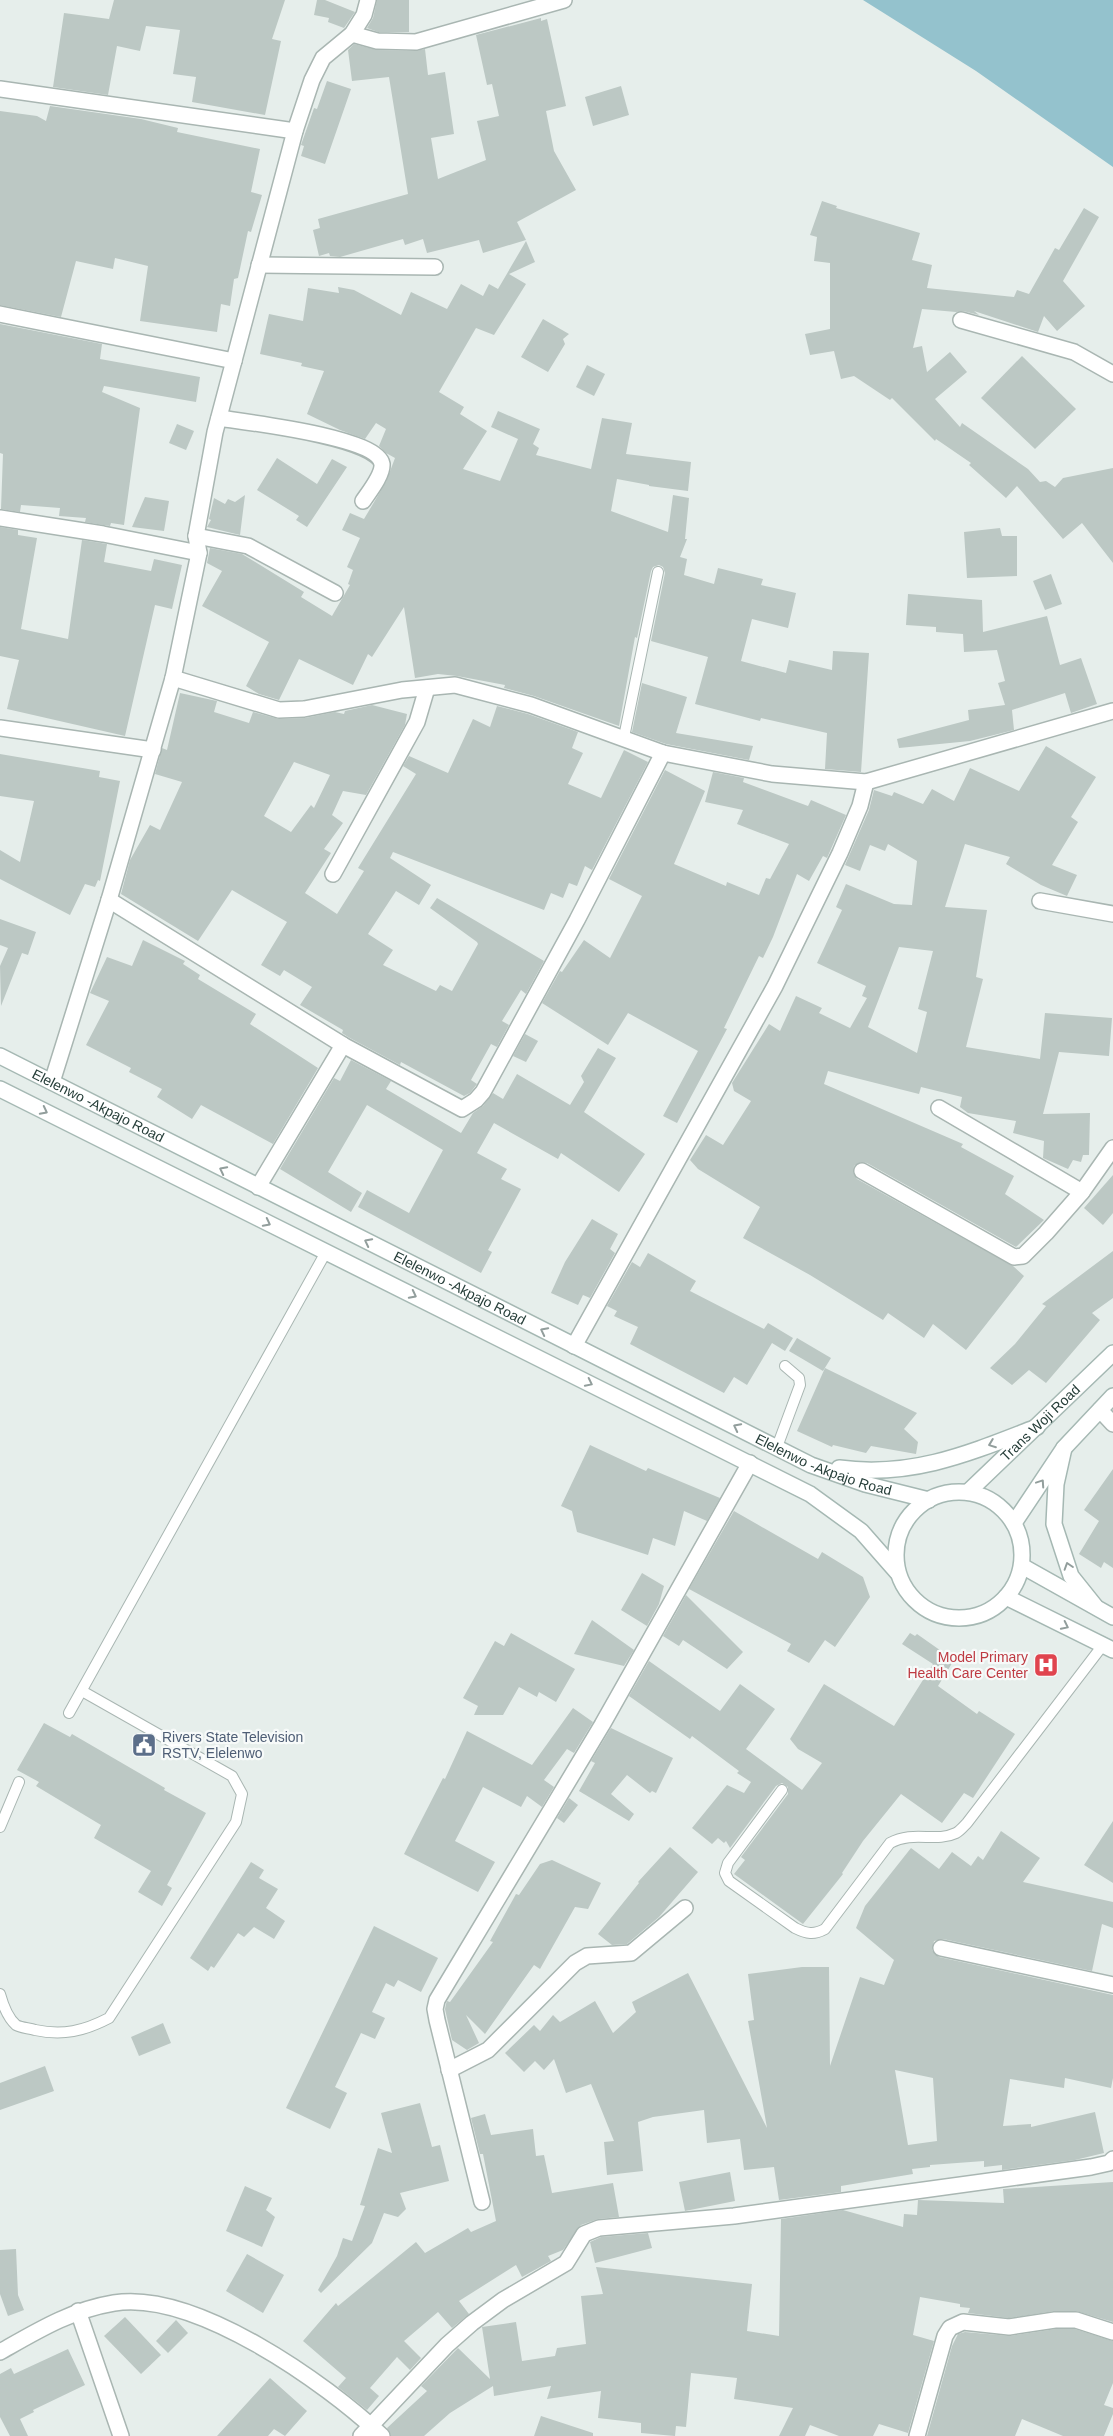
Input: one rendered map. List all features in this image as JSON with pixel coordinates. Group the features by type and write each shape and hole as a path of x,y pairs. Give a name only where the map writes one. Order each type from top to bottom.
{"street":[{"path":"52,1082 109,900 173,678 199,553 196,536 219,418 296,130 312,80 323,58 352,34 364,15 368,0"},
{"path":"352,34 377,41 416,42 564,0"},
{"path":"0,89 296,130"},
{"path":"259,265 435,267"},
{"path":"0,314 234,361"},
{"path":"961,320 1074,352 1113,374"},
{"path":"219,418 315,432 375,453 382,462 382,470 363,501"},
{"path":"0,518 103,534 199,553"},
{"path":"196,536 248,546 335,593"},
{"path":"173,678 279,710 304,709 402,690 455,685 531,705 624,737 663,753 772,774 866,782 1113,711"},
{"path":"333,874 417,722 427,688"},
{"path":"0,728 152,750"},
{"path":"109,900 343,1045 462,1109 476,1100 483,1092 577,920 663,753"},
{"path":"574,1346 775,986 840,853 860,806 866,782"},
{"path":"1040,901 1113,914"},
{"path":"258,1187 343,1045"},
{"name":"Elelenwo -Akpajo Road","path":"0,1056 811,1464 865,1484 929,1500"},
{"name":"Elelenwo -Akpajo Road","path":"0,1089 810,1494 861,1531 897,1572"},
{"path":"939,1108 1082,1192"},
{"path":"862,1171 1014,1257 1023,1256 1082,1192 1113,1148"},
{"name":"Trans Woji Road","path":"968,1492 1113,1353"},
{"path":"1014,1523 1064,1448 1113,1396"},
{"path":"1100,1410 1113,1424"},
{"path":"811,1464 868,1472 911,1468 962,1456 1037,1427"},
{"path":"1064,1448 1056,1484 1054,1524 1071,1576 1095,1606"},
{"path":"482,2202 437,2020 435,2008 437,2000 602,1725 750,1463"},
{"path":"968,1492 988,1498 1004,1510 1014,1523 1022,1546 1022,1566 1015,1585 1002,1602 984,1614 962,1618 941,1616 922,1607 906,1592 897,1572 895,1550 901,1530 913,1512 929,1500 948,1493 968,1492"},
{"path":"1022,1566 1113,1617"},
{"path":"1006,1596 1108,1647"},
{"path":"449,2070 488,2050 575,1963 587,1956 631,1953 685,1908"},
{"path":"941,1948 1113,1985"},
{"path":"366,2430 447,2345 472,2323 503,2300 566,2263 584,2234 599,2228 734,2216 866,2199 1091,2167 1108,2163 1113,2159"},
{"path":"0,2352 52,2322 78,2311 116,2302 147,2303 186,2312 226,2329 286,2360 366,2430 382,2436"},
{"path":"78,2311 121,2436"},
{"path":"917,2436 945,2336 950,2328 962,2322 1009,2327 1055,2320 1076,2320 1113,2332"}],"lane":[{"path":"624,737 658,572"},
{"path":"70,1713 326,1252"},
{"path":"777,1447 800,1385 799,1378 785,1366"},
{"path":"782,1790 728,1863 725,1873 729,1881 795,1928 807,1934 817,1934 825,1929 890,1844 902,1837 944,1836 956,1833 967,1823 1108,1647"},
{"path":"0,1994 8,2015 17,2026 52,2034 76,2032 90,2028 109,2018 236,1822 242,1794 232,1776 82,1691"},
{"path":"0,1827 19,1782"}],"water":[{"path":"863,0 1113,0 1113,167 976,71"}],"building":[{"path":"114,0 285,0 272,39 281,41 265,115 192,102 196,77 173,74 180,30 146,26 140,51 117,46 108,95 53,87 64,13 109,19"},
{"path":"317,0 325,0 355,12 344,28 328,22 329,18 314,15"},
{"path":"377,0 409,0 409,32 378,32 367,28 373,18"},
{"path":"541,18 541,21 547,19 566,106 546,111 554,151 576,190 517,222 526,240 483,253 479,240 427,253 423,239 405,245 403,239 340,257 330,256 329,253 319,256 313,230 320,228 318,219 408,194 389,77 352,81 348,50 354,44 377,50 416,51 425,49 428,75 445,72 454,134 431,138 438,179 486,160 477,121 499,116 492,84 487,85 476,35"},
{"path":"327,81 351,89 325,164 301,156 304,146 301,145 314,108 317,109"},
{"path":"621,86 629,115 593,126 585,97"},
{"path":"50,106 141,119 178,128 177,132 260,149 251,192 262,195 251,232 248,231 238,278 234,279 230,306 221,304 217,332 140,321 148,266 115,258 113,269 76,261 61,317 0,305 0,111 37,116 46,121"},
{"path":"822,201 837,206 836,208 920,233 912,260 932,265 927,288 1014,297 1017,290 1029,294 1055,248 1059,250 1084,208 1099,217 1063,281 1085,306 1057,331 1044,316 1038,332 974,311 979,315 963,311 922,309 913,348 922,346 927,372 950,352 967,372 935,399 960,427 962,423 1028,469 1040,482 1046,481 1055,487 1063,478 1113,468 1113,563 1082,523 1063,539 1017,486 1006,498 969,465 971,463 936,439 935,441 892,398 890,400 854,376 841,379 834,351 810,355 805,334 830,329 830,263 814,261 817,237 810,235"},
{"path":"526,241 535,262 509,274 526,284 494,335 476,328 439,392 464,407 460,414 487,431 463,469 500,481 518,439 491,427 498,411 540,429 533,444 539,448 536,455 591,469 602,418 632,423 626,454 691,462 688,491 649,486 617,479 611,511 668,532 673,495 689,498 685,539 687,539 680,557 687,559 684,575 714,584 718,568 763,579 761,585 796,593 788,628 752,619 741,661 786,673 789,660 832,670 833,651 869,653 861,772 825,769 827,733 761,718 760,721 695,704 708,657 651,641 665,573 663,567 659,565 653,567 651,571 637,638 635,637 619,726 534,696 504,688 505,685 438,674 415,678 404,607 372,657 368,654 353,685 299,659 279,700 259,694 246,686 269,642 202,606 222,571 207,563 210,548 242,554 304,592 301,597 332,616 350,585 348,584 353,570 347,567 360,538 342,530 350,513 364,519 386,482 395,458 379,446 386,429 376,423 365,439 340,430 307,414 324,371 301,366 302,363 260,354 269,314 303,321 308,288 339,293 338,287 354,290 401,315 411,292 447,309 461,284 483,296 489,284 498,289"},
{"path":"543,319 569,334 563,339 565,344 548,372 521,357"},
{"path":"0,324 102,344 100,359 200,377 196,402 104,386 102,392 140,408 124,525 111,523 110,526 85,522 86,518 59,516 60,508 21,505 20,512 1,509 3,454 0,453"},
{"path":"1022,356 1076,409 1035,449 981,398"},
{"path":"587,365 605,374 594,396 576,387"},
{"path":"177,424 194,431 186,450 169,443"},
{"path":"277,458 317,484 332,459 347,467 307,527 296,520 299,516 257,490"},
{"path":"245,495 240,535 207,527 211,520 209,519 214,498 225,504 228,499 235,502"},
{"path":"145,497 169,501 164,531 132,527"},
{"path":"0,527 18,530 18,535 37,538 21,629 68,639 82,540 107,544 104,562 151,571 154,559 182,565 172,609 155,605 125,736 7,709 19,660 0,656"},
{"path":"1000,528 1002,536 1017,536 1017,576 967,578 964,532"},
{"path":"1051,574 1062,604 1045,610 1033,581"},
{"path":"908,594 982,600 983,632 1047,616 1060,665 1081,658 1097,704 1071,713 1065,693 1012,710 1014,730 970,741 899,748 897,739 969,720 968,710 1005,705 998,683 1005,681 997,650 964,652 963,634 936,632 936,627 906,625"},
{"path":"642,683 687,697 676,733 753,746 749,760 666,744 632,732"},
{"path":"180,693 217,701 214,712 249,723 253,712 279,719 305,718 335,712 344,714 345,711 372,705 407,714 405,725 366,795 343,791 332,815 343,823 324,849 331,853 305,893 337,914 364,871 358,868 416,774 403,766 409,756 448,773 473,719 490,727 497,706 528,714 578,732 572,748 583,753 568,784 601,798 624,750 648,762 592,870 585,866 577,886 569,883 563,898 551,893 544,910 393,852 390,858 431,885 419,905 396,891 368,934 393,950 383,965 436,991 440,985 452,991 478,944 430,908 437,898 544,961 526,994 521,990 502,1021 509,1025 497,1047 491,1044 471,1080 477,1084 470,1093 464,1096 401,1062 400,1065 348,1037 342,1033 343,1030 300,1005 312,987 284,970 280,976 261,965 287,922 232,890 198,941 121,894 130,860 150,825 160,830 182,782 155,774 162,748 167,750","holes":["294,762 330,775 314,808 311,805 291,832 264,816"]},
{"path":"1046,746 1096,777 1071,817 1078,822 1052,865 1077,875 1067,896 1041,885 1006,864 1010,857 965,844 945,907 987,910 976,977 983,979 966,1047 1040,1059 1045,1013 1112,1018 1109,1056 1059,1052 1043,1114 1090,1113 1089,1155 1083,1155 1081,1162 1073,1160 1068,1169 1043,1158 1044,1141 1013,1133 1016,1121 968,1113 960,1107 962,1097 921,1087 919,1094 828,1071 824,1084 963,1144 961,1147 1014,1176 1005,1194 1044,1220 1016,1247 867,1163 861,1162 854,1166 853,1172 857,1179 1013,1266 1024,1276 966,1350 933,1324 924,1338 888,1313 883,1320 810,1275 743,1238 760,1207 698,1169 690,1160 706,1135 723,1145 751,1101 734,1091 732,1083 769,1024 780,1031 796,996 822,1008 819,1013 850,1028 867,998 862,996 866,986 817,963 842,910 836,907 846,884 894,904 912,905 917,861 888,844 885,851 870,845 860,871 845,865 869,810 874,790 892,796 894,792 923,804 932,789 954,801 970,768 1019,791","holes":["899,947 933,951 918,1009 927,1012 917,1053 868,1027"]},
{"path":"0,754 100,771 99,777 120,781 100,881 98,880 95,887 85,884 70,915 0,879 0,850 20,862 34,801 0,796"},
{"path":"665,770 705,791 674,864 726,886 727,882 759,895 766,878 770,879 789,844 737,824 743,810 705,802 713,772 744,778 743,782 808,806 811,800 846,815 827,858 823,856 809,881 797,874 763,958 759,956 724,1028 727,1029 677,1123 663,1116 698,1051 628,1013 608,1045 542,1003 560,971 562,972 584,940 610,958 642,896 609,879"},
{"path":"0,919 36,932 28,955 22,953 1,1006 0,966 8,948 0,945"},
{"path":"143,940 185,961 183,964 200,975 198,979 256,1014 250,1024 318,1068 273,1144 201,1105 192,1119 157,1097 162,1089 129,1072 131,1068 86,1045 109,1001 90,993 107,957 132,966"},
{"path":"525,1034 538,1041 526,1062 513,1056"},
{"path":"598,1048 616,1058 584,1112 645,1154 619,1192 561,1153 558,1159 494,1123 477,1153 507,1169 501,1179 521,1189 488,1250 492,1252 481,1273 358,1207 367,1190 409,1213 443,1150 367,1105 328,1172 362,1193 351,1212 280,1169 334,1078 340,1081 351,1060 391,1081 386,1089 461,1133 473,1113 483,1106 493,1093 503,1099 517,1074 570,1105 584,1082 581,1076"},
{"path":"1113,1175 1113,1213 1103,1225 1084,1208"},
{"path":"592,1219 618,1234 610,1249 615,1253 590,1298 583,1295 578,1305 551,1293 565,1262"},
{"path":"1113,1251 1113,1298 1092,1313 1100,1320 1046,1383 1029,1370 1012,1385 990,1368 1015,1344 1046,1306 1042,1304"},
{"path":"648,1253 696,1281 690,1291 764,1329 768,1323 793,1338 785,1351 772,1343 747,1385 734,1377 724,1393 630,1344 638,1327 614,1316 617,1311 607,1306 632,1262 640,1267"},
{"path":"797,1338 831,1358 823,1371 789,1351"},
{"path":"825,1368 917,1413 904,1429 918,1442 916,1454 871,1446 866,1453 833,1445 832,1447 797,1431"},
{"path":"590,1445 646,1471 648,1468 720,1498 707,1521 684,1511 675,1546 653,1538 648,1555 577,1532 572,1511 561,1506"},
{"path":"1113,1469 1113,1568 1104,1562 1101,1568 1079,1554 1099,1521 1084,1510"},
{"path":"734,1511 818,1559 822,1552 863,1577 870,1597 835,1647 825,1640 809,1663 787,1651 791,1644 689,1589"},
{"path":"642,1573 664,1586 659,1604 647,1626 621,1610"},
{"path":"686,1595 743,1652 727,1669 683,1640 679,1646 663,1636"},
{"path":"592,1620 634,1650 624,1666 574,1654"},
{"path":"511,1633 575,1669 556,1702 539,1692 537,1697 519,1687 503,1715 474,1715 478,1706 463,1698 495,1641 504,1646"},
{"path":"910,1633 915,1636 917,1634 954,1660 938,1686 977,1714 979,1711 1015,1734 973,1798 964,1793 942,1823 901,1794 863,1841 843,1874 803,1924 734,1874 745,1860 741,1857 788,1794 788,1787 782,1783 776,1786 730,1848 726,1841 724,1843 718,1838 712,1844 692,1828 727,1785 744,1793 751,1782 737,1773 739,1771 692,1736 690,1739 629,1696 649,1661 720,1711 740,1684 775,1709 746,1749 802,1790 822,1763 798,1749 790,1739 824,1684 894,1726 933,1664 902,1644"},
{"path":"573,1708 593,1722 574,1753 567,1749 544,1780 554,1787 542,1807 527,1796 521,1807 483,1787 455,1841 495,1862 478,1892 404,1854 443,1778 445,1779 467,1731 532,1765"},
{"path":"44,1723 70,1737 72,1734 165,1788 164,1790 206,1813 167,1885 172,1888 162,1906 138,1892 151,1871 94,1838 101,1825 36,1786 39,1782 17,1770"},
{"path":"611,1728 673,1758 656,1793 652,1791 650,1793 627,1775 611,1794 634,1814 629,1821 579,1791 595,1763 591,1761"},
{"path":"569,1798 578,1805 564,1823 557,1818"},
{"path":"1113,1821 1113,1883 1084,1865"},
{"path":"1001,1831 1040,1858 1023,1882 1113,1902 1113,1928 1102,1924 1092,1971 943,1939 934,1941 932,1950 939,1957 1113,1995 1113,2078 1111,2088 1065,2078 1064,2088 1010,2079 1003,2126 1031,2124 1031,2127 1095,2112 1104,2153 1075,2160 1002,2170 1002,2165 984,2167 984,2161 930,2165 930,2167 912,2169 913,2174 841,2186 841,2192 779,2200 774,2167 744,2170 740,2139 707,2143 704,2110 653,2117 638,2122 643,2171 607,2175 604,2142 614,2141 591,2084 566,2093 554,2059 544,2070 535,2061 524,2072 505,2053 534,2025 540,2031 553,2015 560,2022 595,2001 613,2033 636,2012 632,2002 688,1973 767,2128 748,2021 754,2020 748,1974 802,1967 829,1967 830,2066 860,1977 884,1985 894,1960 856,1928 865,1906 911,1848 939,1869 952,1852 971,1866 978,1856 983,1860","holes":["895,2070 933,2078 937,2141 908,2145"]},
{"path":"670,1847 698,1872 659,1917 627,1944 612,1945 598,1934 638,1882"},
{"path":"552,1860 601,1883 588,1909 575,1907 540,1969 534,1965 485,2034 466,2015 479,2043 467,2050 452,2040 445,2009 447,2001 450,2002 493,1942 490,1941 516,1894 519,1895 540,1864"},
{"path":"251,1862 264,1870 259,1878 278,1889 266,1908 285,1921 274,1939 254,1927 244,1937 238,1933 214,1968 211,1966 208,1971 190,1958"},
{"path":"374,1926 438,1958 421,1992 398,1980 394,1987 386,1983 372,2012 385,2018 375,2039 361,2033 335,2087 347,2093 330,2129 286,2108"},
{"path":"163,2023 171,2043 139,2056 131,2037"},
{"path":"45,2066 54,2091 0,2110 0,2083"},
{"path":"420,2103 432,2147 440,2145 449,2181 400,2193 406,2209 398,2217 384,2213 372,2243 321,2293 318,2290 337,2256 343,2238 352,2241 365,2206 360,2205 378,2148 392,2153 381,2113"},
{"path":"485,2114 491,2135 533,2129 536,2156 544,2155 552,2193 613,2183 619,2217 598,2219 581,2225 563,2250 548,2256 551,2261 522,2277 516,2265 459,2301 469,2314 452,2328 438,2312 404,2341 421,2358 410,2370 397,2357 370,2388 379,2396 367,2410 338,2387 346,2378 303,2341 336,2303 338,2306 416,2242 425,2253 468,2228 471,2232 496,2221 483,2154 480,2154 471,2118"},
{"path":"730,2172 735,2201 685,2211 679,2182"},
{"path":"1113,2182 1113,2322 1076,2311 1054,2311 1009,2318 968,2313 970,2308 960,2307 960,2304 920,2297 913,2335 934,2341 908,2433 879,2424 873,2436 839,2436 810,2425 805,2436 779,2436 793,2408 734,2399 737,2378 691,2373 686,2427 676,2426 675,2436 641,2433 641,2423 598,2418 601,2391 547,2399 551,2386 494,2396 493,2386 450,2413 424,2436 391,2436 387,2428 427,2391 421,2386 458,2348 490,2379 482,2327 516,2322 522,2361 555,2356 557,2348 586,2344 581,2296 603,2294 596,2267 752,2284 747,2331 779,2336 781,2219 843,2210 903,2227 904,2214 917,2215 918,2200 1004,2203 1003,2189"},
{"path":"245,2186 272,2198 266,2210 275,2217 262,2247 226,2231"},
{"path":"648,2233 652,2248 595,2263 590,2242 601,2237"},
{"path":"16,2249 18,2295 24,2310 8,2316 0,2294 0,2250"},
{"path":"247,2254 284,2275 263,2313 226,2291"},
{"path":"125,2317 161,2355 141,2374 104,2336"},
{"path":"176,2320 188,2333 168,2353 156,2341"},
{"path":"1056,2329 1075,2329 1113,2341 1113,2383 1104,2405 1113,2408 1113,2414 1104,2436 1063,2436 1022,2419 1015,2436 927,2436 952,2346 958,2334 965,2332 1010,2336"},
{"path":"68,2349 85,2385 33,2410 34,2412 20,2419 28,2436 10,2436 0,2417 0,2374 11,2368 14,2374"},
{"path":"270,2378 307,2411 285,2436 274,2429 268,2436 217,2436"},
{"path":"541,2416 593,2433 593,2436 534,2436"}],"place":[{"name":"Model Primary Health Care Center","path":"1046,1665"},
{"name":"Rivers State Television RSTV, Elelenwo","path":"144,1745"}]}
